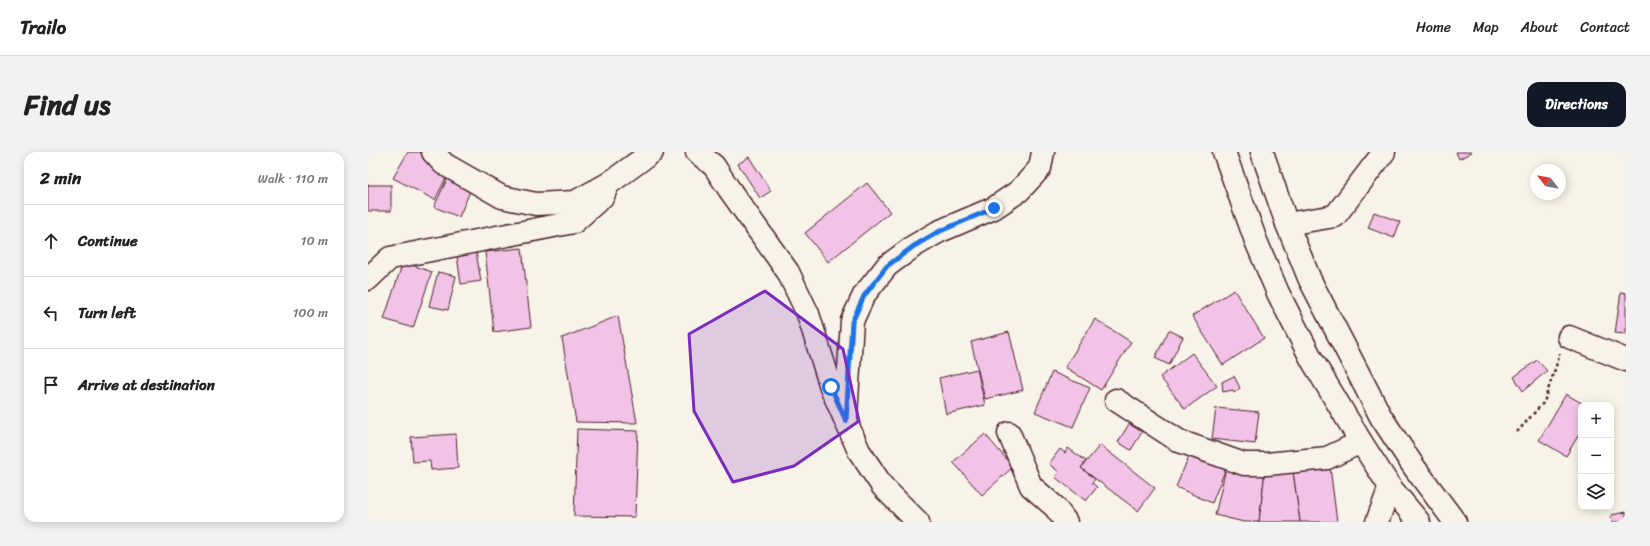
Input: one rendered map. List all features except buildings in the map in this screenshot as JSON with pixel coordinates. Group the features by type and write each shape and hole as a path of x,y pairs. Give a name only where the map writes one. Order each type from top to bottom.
{"main road":[{"path":"433,152 444,164 502,196 536,204 575,202 608,184 652,152"},
{"path":"697,152 714,166 788,272 808,314 831,387 859,451 883,487 918,522"},
{"path":"846,421 852,322 864,296 887,266 914,246 938,232 994,208 1019,190 1040,168 1043,152"},
{"path":"1224,152 1256,241 1278,293 1312,360 1390,487 1419,522"},
{"path":"1262,152 1310,280 1381,417 1414,467 1455,522"},
{"path":"1288,224 1335,216 1384,152"},
{"path":"368,279 390,258 574,222 603,196 608,184"},
{"path":"1569,337 1626,360"},
{"path":"1116,400 1179,441 1244,464 1267,464 1327,458 1361,442"},
{"path":"1009,433 1031,486 1055,507 1066,522"},
{"path":"1377,522 1390,487"}],"path":[{"path":"1517,432 1544,402 1557,360 1569,337"}],"highlighted area":[{"path":"765,291 843,349 859,421 794,466 733,482 694,411 689,334"}],"route":[{"path":"831,387 846,421 852,322 864,296 887,266 914,246 938,232 994,208"}]}
